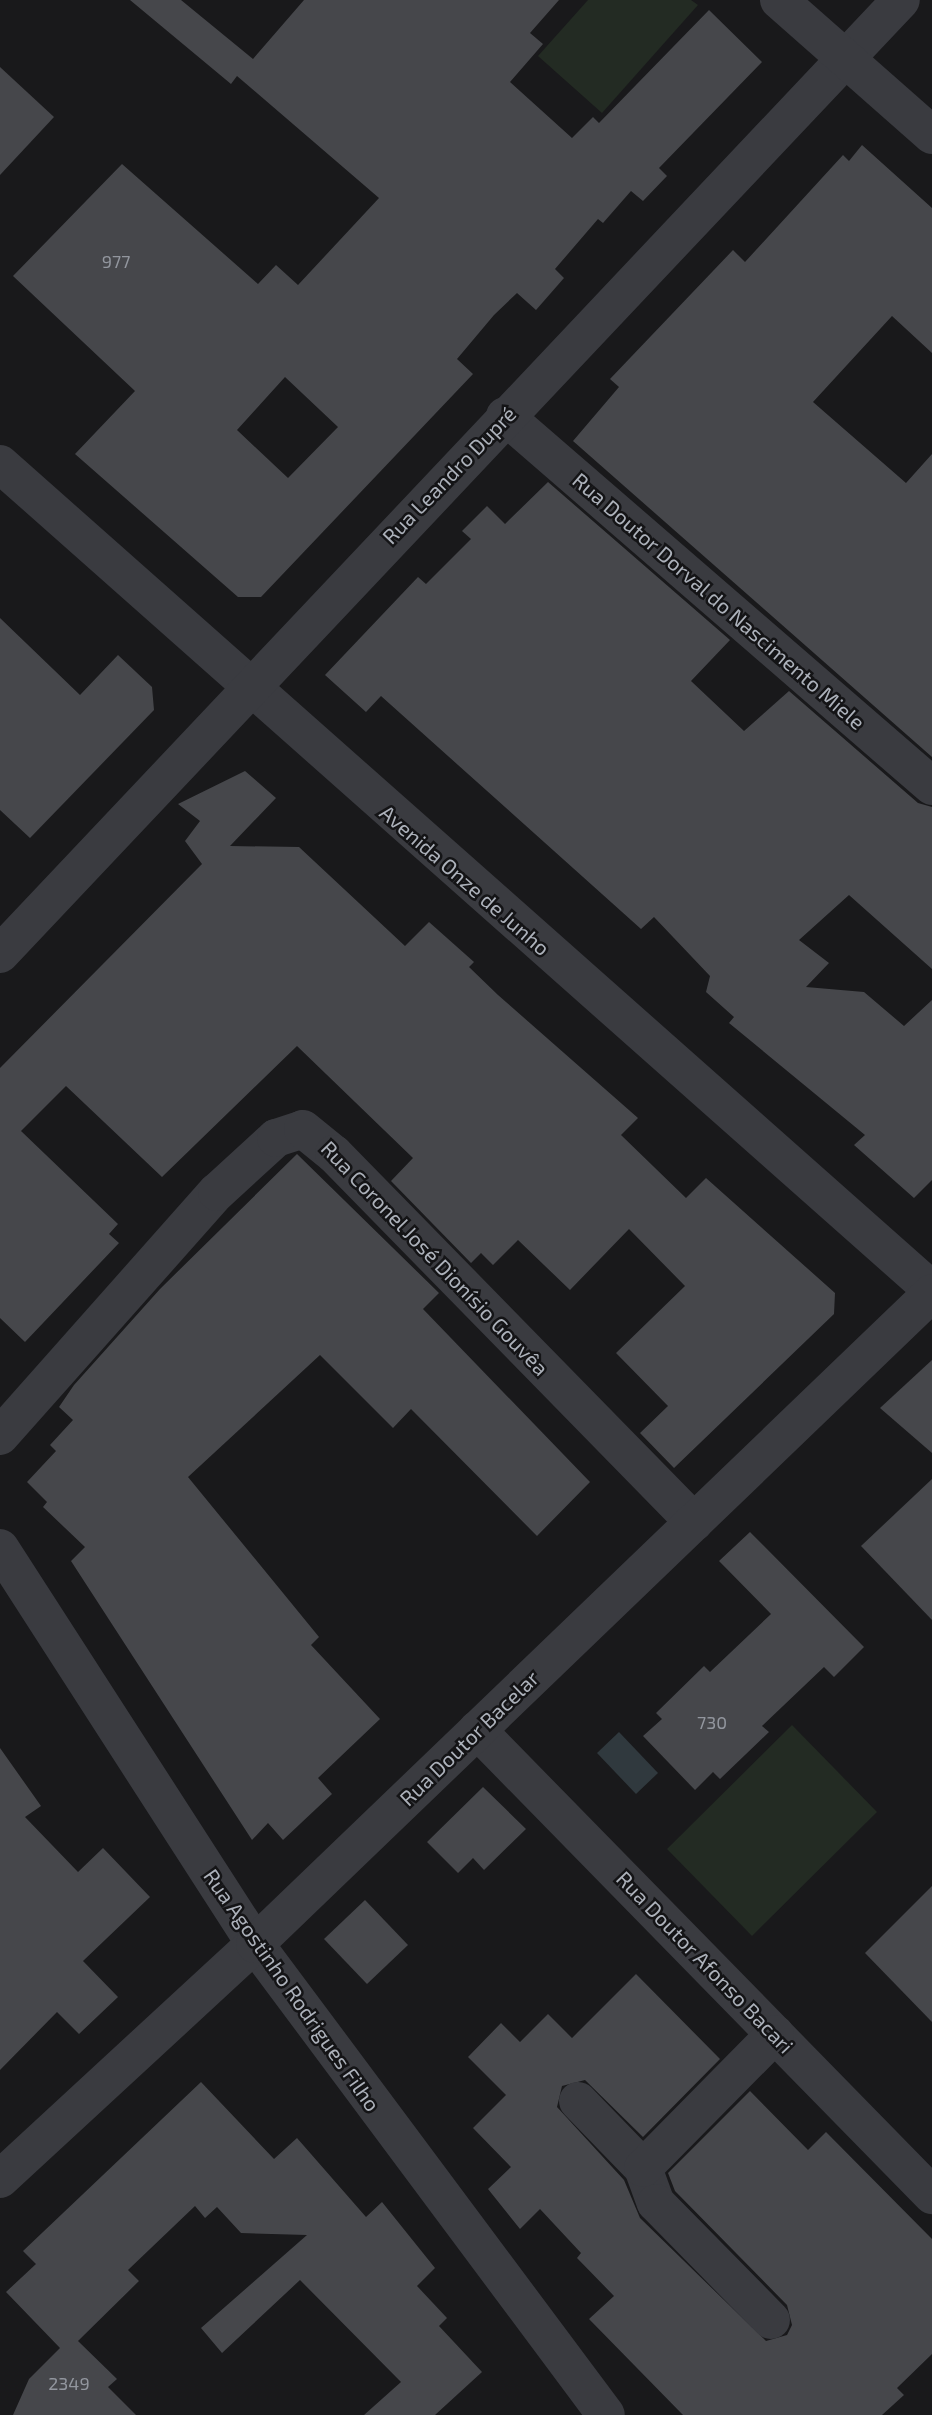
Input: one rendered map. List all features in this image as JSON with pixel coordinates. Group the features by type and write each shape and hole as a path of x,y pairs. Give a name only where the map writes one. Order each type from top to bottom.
{"street":[{"path":"779,0 932,135"},
{"name":"Rua Leandro Dupré","path":"0,954 505,416 901,0"},
{"name":"Rua Doutor Dorval do Nascimento Miele","path":"505,416 932,786"},
{"name":"Avenida Onze de Junho","path":"0,464 732,1116 897,1255 929,1299"},
{"name":"Rua Coronel José Dionísio Gouvêa","path":"0,1436 217,1192 276,1138 303,1129 334,1154 694,1522"},
{"name":"Rua Doutor Bacelar","path":"0,2179 255,1944 929,1299"},
{"name":"Rua Agostinho Rodrigues Filho","path":"0,1548 255,1944 606,2415"},
{"name":"Rua Doutor Afonso Bacari","path":"477,1730 932,2195"},
{"path":"643,2168 775,2034"},
{"path":"578,2101 643,2168 656,2203 771,2320"}],"shaded area":[{"path":"588,0 691,0 698,5 602,113 538,56"},
{"path":"792,1725 877,1812 752,1936 667,1849"},
{"path":"619,1732 658,1773 636,1794 597,1753"}],"building":[{"path":"130,0 181,0 253,59 304,0 559,0 530,33 543,44 510,82 572,138 593,117 599,123 709,10 762,62 659,168 667,176 643,201 631,191 603,223 598,219 555,269 564,278 536,310 517,293 494,315 457,359 473,374 261,597 238,597 75,454 135,391 13,276 122,164 258,284 276,265 298,285 379,198 237,76 231,84","holes":["285,377 338,427 288,478 237,430"]},
{"path":"0,67 54,117 0,175"},
{"path":"862,145 932,208 932,353 892,316 813,402 906,483 932,454 932,757 573,441 619,387 610,379 733,250 745,262 843,155 849,161"},
{"path":"548,482 730,640 691,681 744,731 789,691 918,803 932,807 932,969 849,895 799,940 829,963 806,987 864,992 904,1026 932,1000 932,1180 914,1198 854,1145 865,1135 729,1023 734,1017 706,992 710,976 654,917 641,929 381,696 366,712 325,675 418,577 426,584 471,539 462,531 487,506 505,524"},
{"path":"0,618 80,695 118,655 152,687 154,710 30,838 0,810"},
{"path":"245,771 276,798 230,846 299,847 405,946 429,922 474,962 469,967 498,995 638,1118 621,1135 686,1198 706,1178 835,1293 834,1314 674,1468 640,1433 668,1406 616,1353 685,1286 629,1229 570,1290 518,1240 493,1265 481,1253 471,1263 391,1181 413,1158 297,1046 162,1177 66,1086 21,1131 118,1224 109,1234 119,1243 25,1342 0,1318 0,1068 202,864 185,841 200,821 178,804"},
{"path":"297,1154 439,1293 423,1309 590,1482 537,1536 411,1409 393,1428 320,1355 188,1477 319,1637 311,1645 380,1719 318,1778 332,1794 283,1840 268,1823 252,1840 71,1561 85,1547 43,1507 47,1502 27,1482 56,1451 50,1445 73,1420 59,1407 74,1385 160,1289"},
{"path":"932,1360 932,1453 880,1408"},
{"path":"932,1479 932,1620 861,1546"},
{"path":"750,1532 864,1647 834,1677 824,1667 762,1726 769,1732 720,1779 713,1772 695,1790 643,1736 662,1719 656,1713 704,1666 710,1672 771,1614 719,1561"},
{"path":"0,1748 41,1806 25,1817 78,1872 103,1848 150,1897 83,1961 118,1997 79,2034 57,2012 0,2070"},
{"path":"483,1787 526,1829 484,1870 473,1858 458,1873 427,1842"},
{"path":"932,1886 932,2022 865,1953"},
{"path":"365,1900 408,1945 367,1984 324,1939"},
{"path":"636,1974 720,2059 643,2137 585,2080 562,2086 557,2107 624,2180 640,2218 766,2341 787,2335 792,2325 787,2305 675,2191 668,2173 750,2091 808,2150 826,2132 932,2239 932,2354 897,2388 904,2395 882,2415 683,2415 589,2319 614,2296 577,2258 581,2253 540,2209 520,2229 488,2189 511,2167 473,2128 506,2095 468,2057 501,2023 520,2042 548,2014 572,2038"},
{"path":"201,2082 274,2159 297,2138 366,2217 382,2202 435,2268 417,2286 447,2318 439,2326 482,2372 435,2415 364,2415 401,2382 300,2280 222,2353 201,2328 307,2235 241,2233 217,2207 205,2218 195,2206 128,2270 139,2281 78,2341 117,2379 108,2387 136,2415 13,2415 29,2379 60,2348 6,2292 36,2264 23,2251"}]}
